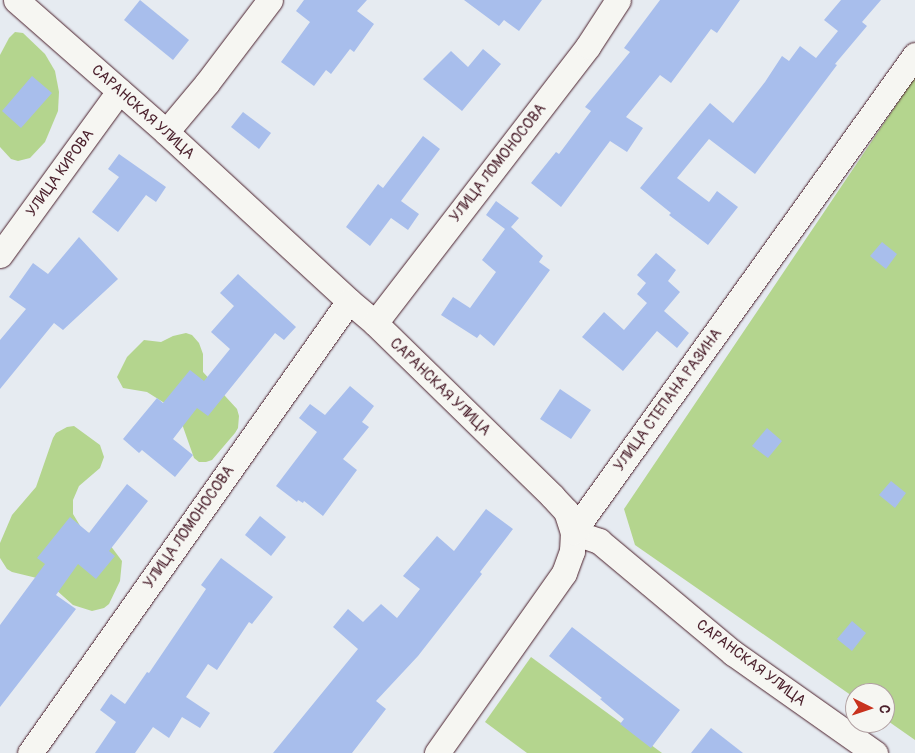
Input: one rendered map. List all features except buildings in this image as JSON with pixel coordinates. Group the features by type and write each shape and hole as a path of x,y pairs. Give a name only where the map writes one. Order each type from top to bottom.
{"street":[{"name":"САРАНСКАЯ УЛИЦА","path":"16,0 166,132 375,323 552,496 566,511 574,532 599,541 732,653 875,753"},
{"path":"166,132 270,0"},
{"name":"УЛИЦА ЛОМОНОСОВА","path":"375,323 588,46 618,0"},
{"name":"УЛИЦА СТЕПАНА РАЗИНА","path":"436,753 564,573 572,551 574,532 915,54"},
{"name":"УЛИЦА КИРОВА","path":"0,254 119,91"},
{"name":"УЛИЦА ЛОМОНОСОВА","path":"30,753 349,301"}],"green space":[{"path":"15,32 23,33 45,54 55,71 59,92 58,111 45,142 30,158 18,161 11,159 0,147 0,55 9,38"},
{"path":"915,77 915,740 895,726 895,683 845,683 845,691 635,545 624,509"},
{"path":"186,333 192,335 199,343 203,354 203,372 237,409 239,416 238,428 235,433 212,460 206,462 199,462 194,458 182,424 166,404 147,392 123,388 117,377 127,357 144,340 161,342 173,336"},
{"path":"74,426 100,445 104,457 100,468 79,486 73,500 73,514 82,529 110,545 122,561 120,581 109,604 104,608 92,611 73,605 45,580 12,572 7,569 0,558 0,543 12,515 36,487 53,438 56,433 67,427"},
{"path":"531,657 662,753 527,753 485,722"}]}
